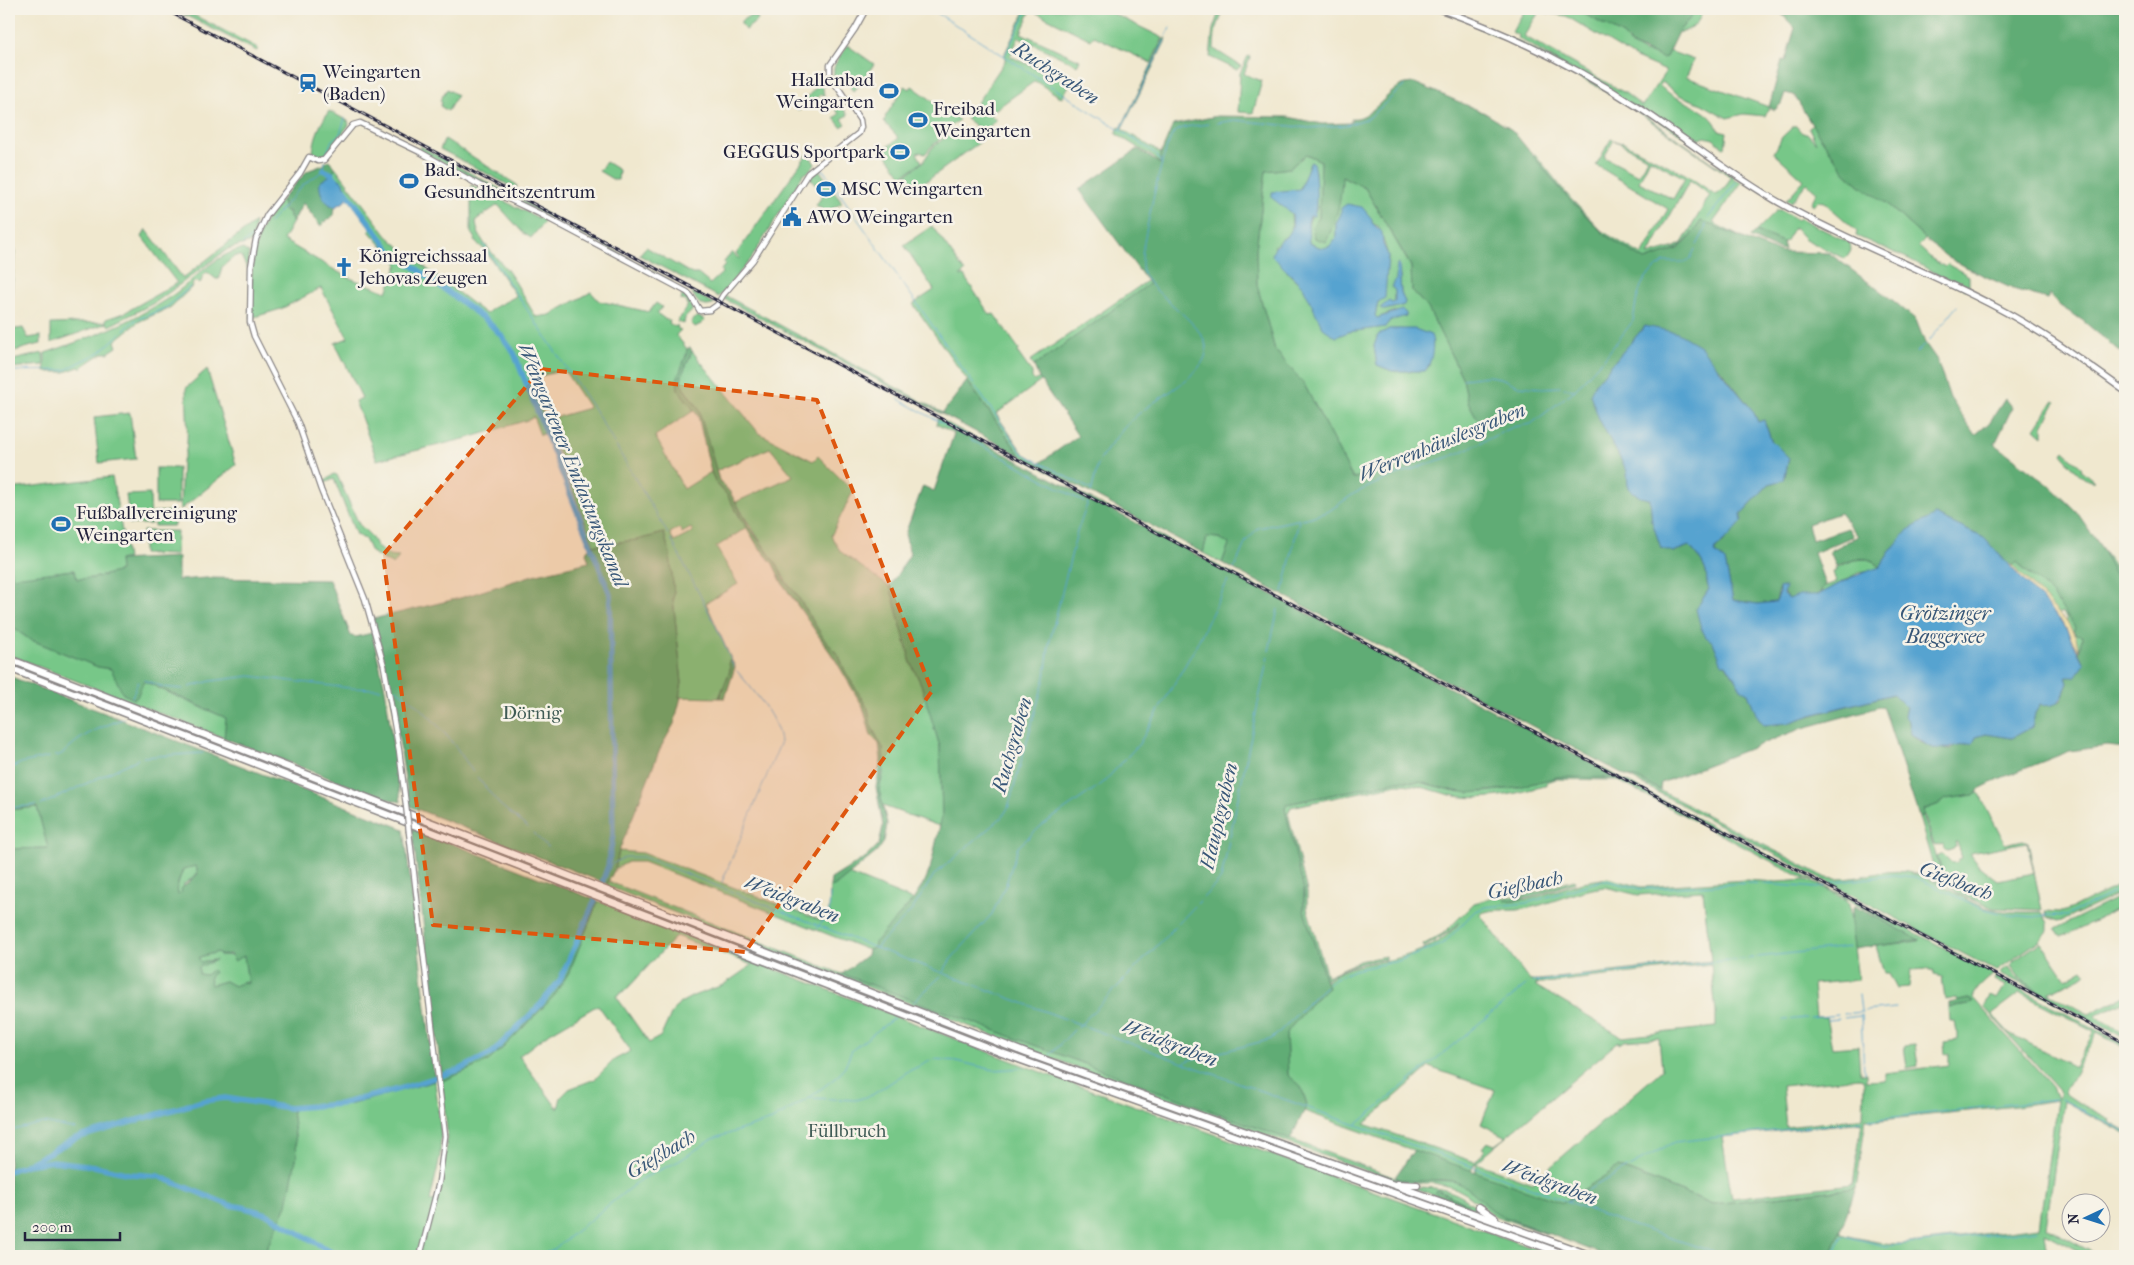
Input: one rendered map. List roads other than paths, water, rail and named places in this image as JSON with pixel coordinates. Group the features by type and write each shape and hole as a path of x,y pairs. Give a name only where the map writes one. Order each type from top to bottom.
{"highway":[{"path":"9,659 1026,1054 1592,1256"},
{"path":"9,668 1002,1053 1569,1256"},
{"path":"1388,1184 1417,1186"},
{"path":"1479,1207 1504,1225"}],"main road":[{"path":"420,1256 439,1182 444,1153 445,1127 399,750 384,666 365,599 321,490 297,421 250,327 251,267 256,239 267,215 300,173 308,156 322,161 356,123 420,152 479,185 538,213 686,292 691,296 700,311 710,310 716,306 753,260 808,173 856,137 861,128 860,120 828,71 866,9"},
{"path":"1439,9 1492,29 1574,69 1645,112 1779,203 1816,224 1994,305 2043,334 2125,391"}],"water":[{"path":"1310,162 1313,163 1314,168 1316,198 1314,216 1310,216 1308,222 1309,243 1322,248 1329,247 1336,238 1336,223 1341,214 1341,208 1347,204 1362,207 1372,219 1372,223 1382,232 1383,244 1388,255 1385,298 1378,302 1375,316 1377,318 1402,310 1406,313 1406,316 1390,321 1386,327 1348,332 1336,337 1323,328 1303,287 1272,256 1274,249 1291,230 1292,214 1272,198 1272,192 1300,189"},
{"path":"332,174 342,181 350,194 344,202 335,207 325,200 321,194 320,186 320,182"},
{"path":"1399,263 1401,293 1405,302 1404,305 1385,310 1380,308 1389,301 1395,302 1395,291 1392,287 1396,279 1397,264"},
{"name":"Grötzinger Baggersee","path":"1645,326 1678,333 1700,346 1753,411 1758,422 1764,420 1771,440 1789,458 1784,480 1769,484 1741,514 1742,522 1716,548 1715,553 1725,561 1733,600 1757,604 1776,602 1779,588 1785,586 1783,594 1789,599 1799,595 1818,595 1852,577 1880,567 1908,530 1935,515 1984,538 2063,623 2084,664 2075,677 2066,677 2068,683 2059,701 2052,705 2040,705 2035,713 2032,727 2012,738 1986,734 1976,737 1973,743 1944,748 1930,747 1910,734 1909,721 1904,716 1906,707 1893,694 1811,715 1788,723 1764,725 1756,714 1748,693 1742,690 1726,664 1722,664 1713,642 1706,637 1701,628 1696,609 1709,589 1703,565 1689,546 1673,552 1661,548 1652,522 1650,499 1640,497 1628,488 1627,471 1599,419 1590,394 1595,384"},
{"path":"1389,329 1415,329 1431,335 1433,343 1432,353 1425,371 1392,371 1377,365 1374,346 1378,335"}],"waterway":[{"name":"Ruchgraben","path":"931,9 1146,147 1156,154 1162,164"},
{"path":"1005,55 1028,9"},
{"path":"1166,36 1170,28"},
{"path":"1120,131 1165,40"},
{"name":"Ruchgraben","path":"1217,123 1235,120 1309,128 1347,125 1369,118 1404,86"},
{"path":"326,155 332,140 340,134 345,118"},
{"name":"Ruchgraben","path":"1100,460 1130,422 1197,370 1203,362 1206,353 1205,343 1200,333 1192,323 1150,284 1144,275 1142,262 1143,248 1156,186 1171,138 1175,132 1183,128 1208,124"},
{"path":"268,224 303,185 324,170 325,161"},
{"path":"821,167 1022,453 1092,490"},
{"name":"Weingartener Entlastungskanal","path":"324,170 332,174 336,179"},
{"name":"Werrenhäuslesgraben","path":"1708,218 1736,182"},
{"name":"Weingartener Entlastungskanal","path":"345,190 392,253 409,263 487,321 501,335 514,353 610,594 613,835 608,866 602,883"},
{"name":"Werrenhäuslesgraben","path":"1697,245 1706,224"},
{"path":"243,244 253,236"},
{"path":"483,244 594,409 668,534"},
{"name":"Werrenhäuslesgraben","path":"1234,569 1246,541 1258,528 1311,517 1329,511 1355,493 1390,477 1457,454 1513,427 1531,424 1575,390 1606,356 1633,321 1636,302 1641,286 1647,276 1664,262 1686,262 1690,259 1695,249"},
{"path":"9,371 65,370 100,352 134,321 167,307 190,287"},
{"path":"1929,341 1957,306"},
{"path":"1916,352 1926,344"},
{"path":"1463,379 1488,376 1501,378 1519,386 1560,387"},
{"path":"1564,388 1574,390"},
{"path":"898,399 966,436"},
{"path":"970,439 1084,502"},
{"name":"Ruchgraben","path":"1091,493 1098,464"},
{"name":"Ruchgraben","path":"876,948 912,910 934,875 1002,817 1008,808 1045,677 1049,644 1077,532 1088,502"},
{"name":"Hauptgraben","path":"1283,592 1299,520"},
{"path":"671,539 716,626 734,667"},
{"name":"Werrenhäuslesgraben","path":"943,972 951,959 992,914 1006,884 1018,847 1041,826 1103,783 1139,744 1195,648 1228,580"},
{"name":"Hauptgraben","path":"1269,651 1278,609"},
{"name":"Hauptgraben","path":"1127,977 1221,879 1268,656"},
{"path":"722,882 780,744 779,735 770,715 737,671"},
{"path":"189,687 211,681 250,676 349,688 381,689"},
{"path":"144,680 163,687 183,689"},
{"path":"132,697 138,682"},
{"path":"396,689 419,707 439,727 457,748 473,772"},
{"path":"55,756 62,754 90,733 124,718"},
{"path":"143,757 203,753"},
{"path":"9,769 21,763 49,757"},
{"path":"41,805 138,759"},
{"path":"477,777 499,804 528,828"},
{"path":"9,808 36,805"},
{"path":"533,833 550,849"},
{"name":"Weidgraben","path":"608,866 625,857 643,857 876,948 1183,1063 1546,1193 1610,1218 1726,1256"},
{"name":"Gießbach","path":"1831,883 1894,875 1915,877 1981,908 2008,915 2035,917 2046,915 2066,916 2125,887"},
{"name":"Gießbach","path":"1184,1063 1189,1060 1272,1039 1334,979 1354,970 1398,961 1433,948 1445,942 1474,912 1485,907 1527,903 1600,881 1609,881 1641,889 1751,883 1818,888 1826,886"},
{"path":"817,928 829,914 830,894"},
{"name":"Weingartener Entlastungskanal","path":"26,1165 76,1138 203,1101 225,1098 289,1108 340,1104 399,1089 459,1070 492,1053 541,1004 560,980 595,900"},
{"path":"1532,982 1849,947"},
{"name":"Werrenhäuslesgraben","path":"912,1003 941,976"},
{"name":"Hauptgraben","path":"1078,1027 1125,979"},
{"path":"1356,1125 1527,984"},
{"path":"1859,995 1861,1011"},
{"path":"1865,1011 1896,1008"},
{"path":"1844,1014 1862,1012"},
{"path":"1810,1018 1838,1015"},
{"path":"1861,1015 1864,1072"},
{"path":"1844,1018 1860,1016"},
{"name":"Gießbach","path":"539,1256 554,1249 641,1179 679,1161 712,1139 772,1120 809,1098 839,1075 845,1067 852,1050 894,1018"},
{"path":"1784,1020 1806,1018"},
{"path":"1827,1020 1839,1019"},
{"name":"Hauptgraben","path":"1050,1055 1074,1030"},
{"name":"Hauptgraben","path":"809,1098 856,1100 872,1095 907,1072 934,1059 956,1061 994,1070 1025,1068"},
{"path":"1868,1120 2055,1099"},
{"path":"2061,1099 2125,1132"},
{"path":"1568,1201 1674,1142 1863,1121"},
{"path":"9,1131 43,1123 76,1129"},
{"path":"9,1171 26,1165 53,1161 94,1166 130,1174 158,1176 229,1205 267,1214 338,1256"},
{"path":"1834,1256 1841,1237 1844,1236 1886,1246 2037,1230"},
{"path":"1384,1256 1398,1254 1411,1256"}],"railway":[{"path":"164,9 2125,1043"}],"place":[{"name":"Weingarten (Baden)","path":"308,83"},
{"name":"Hallenbad Weingarten","path":"889,91"},
{"name":"Freibad Weingarten","path":"918,120"},
{"name":"GEGGUS Sportpark","path":"900,152"},
{"name":"Bad. Gesundheitszentrum","path":"409,181"},
{"name":"MSC Weingarten","path":"826,189"},
{"name":"AWO Weingarten","path":"792,217"},
{"name":"Königreichssaal Jehovas Zeugen","path":"344,267"},
{"name":"Fußballvereinigung Weingarten","path":"61,524"}],"park label":[{"name":"Dörnig","path":"532,713"},
{"name":"Füllbruch","path":"847,1131"}]}
